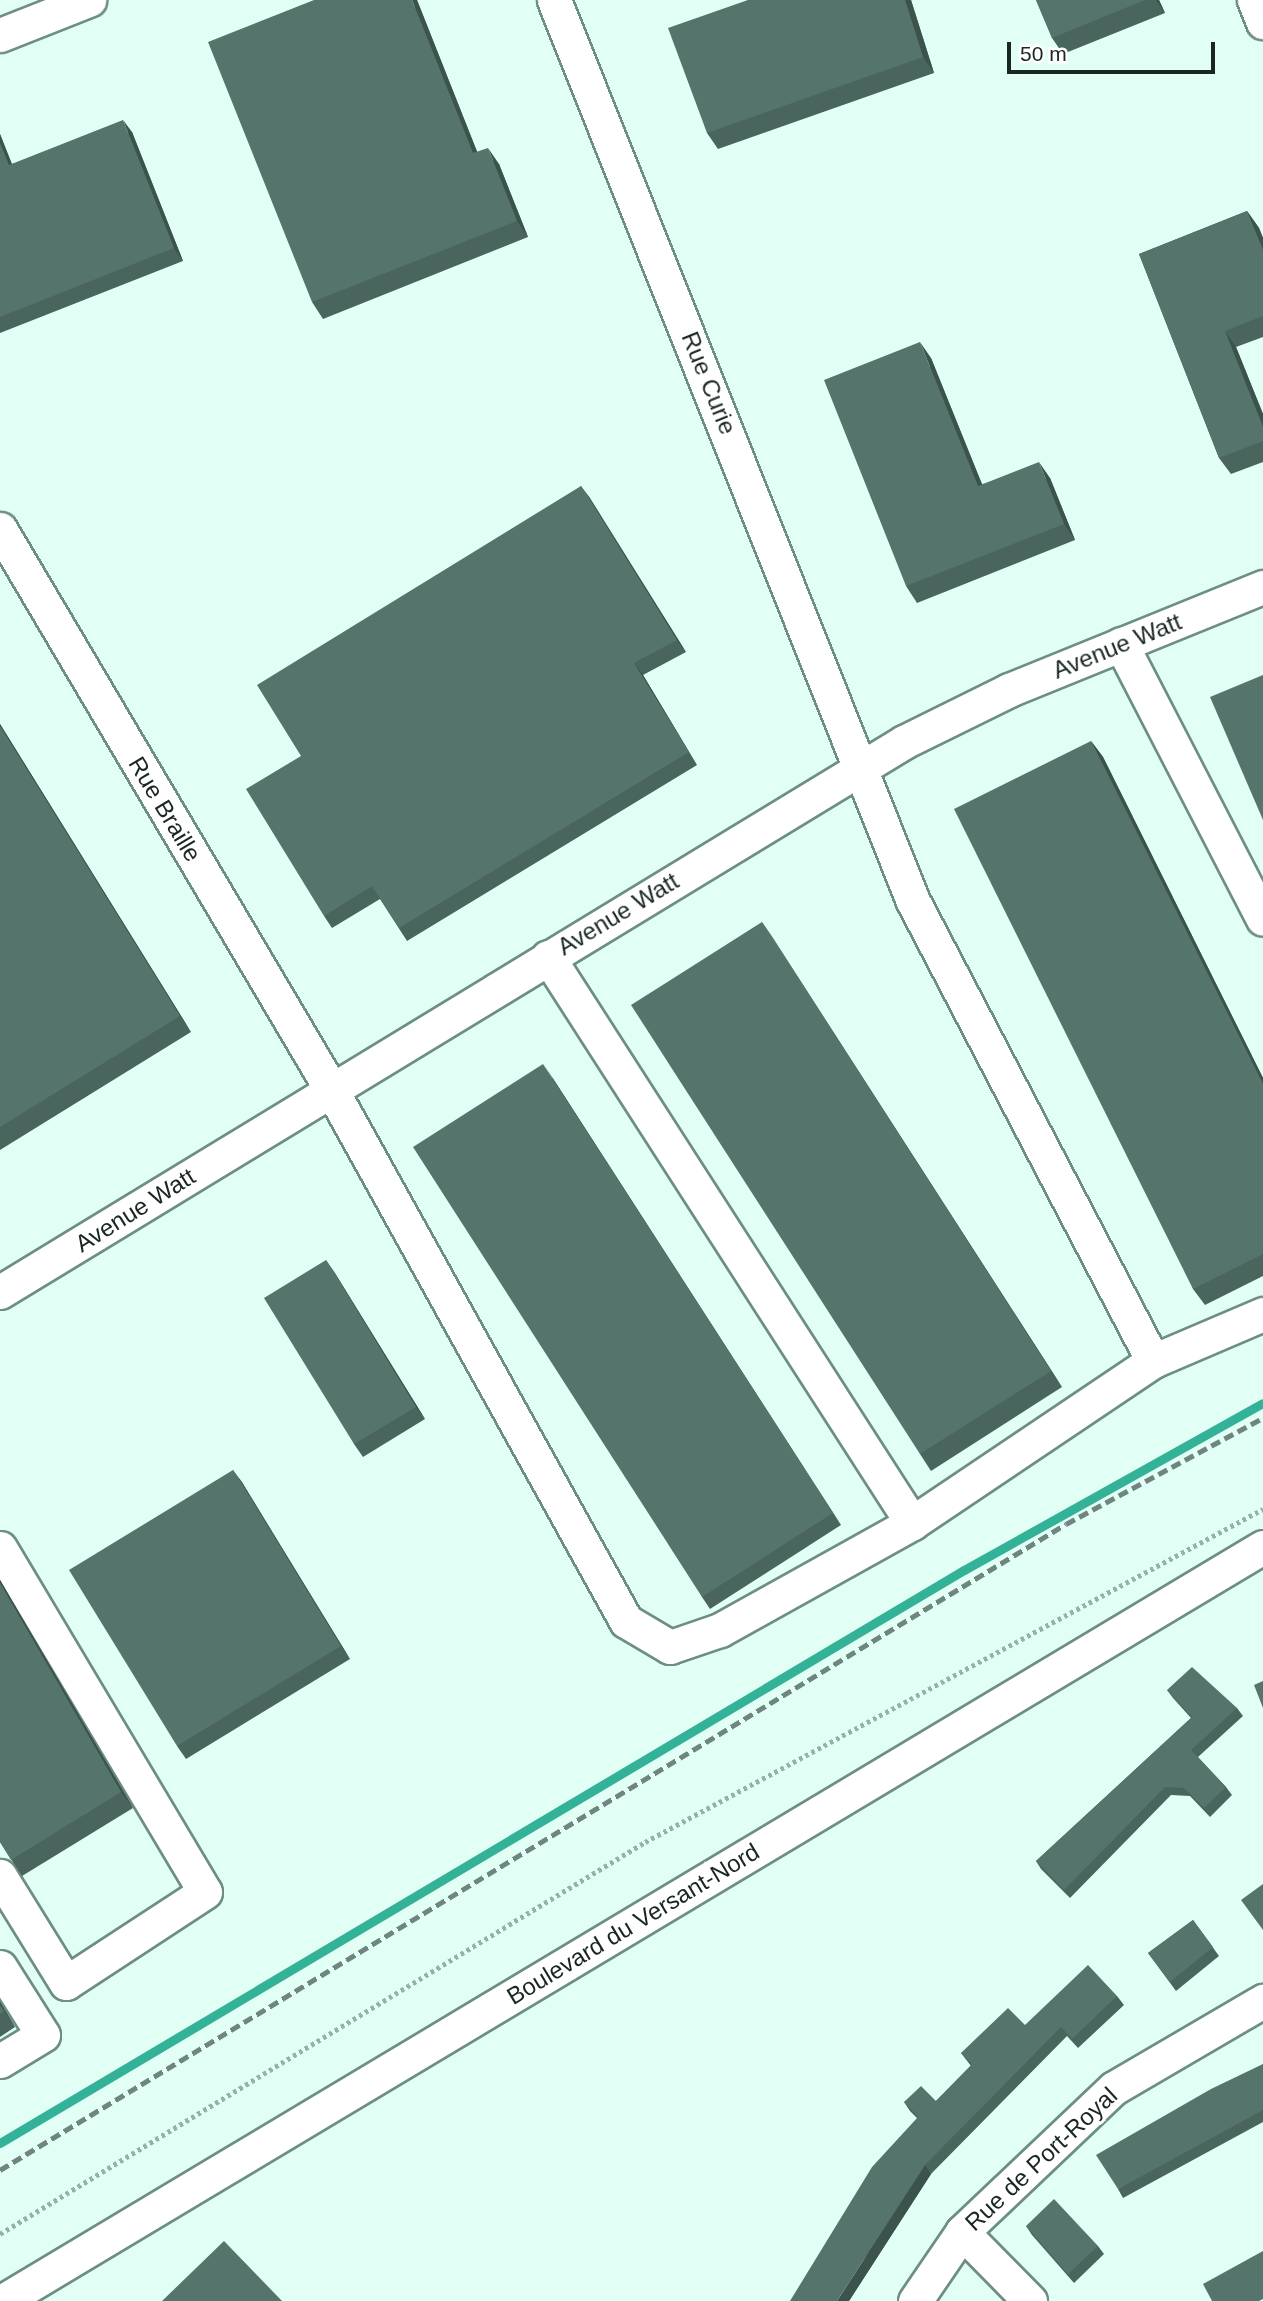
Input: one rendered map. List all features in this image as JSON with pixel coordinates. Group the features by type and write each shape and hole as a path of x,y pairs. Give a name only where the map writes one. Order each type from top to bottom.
{"street":[{"path":"0,35 33,10 89,0"},
{"name":"Rue Curie","path":"554,0 864,766 913,901 1153,1361"},
{"path":"1255,0 1263,22"},
{"name":"Rue Braille","path":"0,529 331,1089 625,1621 670,1647 720,1630 912,1523 1153,1361 1263,1314"},
{"name":"Avenue Watt","path":"0,1293 548,957 864,766 960,712 1263,587"},
{"path":"1121,644 1263,919"},
{"path":"548,957 912,1523"},
{"name":"Boulevard du Versant-Nord","path":"3,2301 1263,1547"},
{"path":"0,1548 205,1892 66,1983 0,1876"},
{"path":"0,1966 43,2035 0,2061"},
{"name":"Rue de Port-Royal","path":"915,2301 962,2232 1115,2088 1263,2001"},
{"path":"962,2232 1030,2301"}],"path":[{"path":"0,2234 645,1842 1263,1509"}],"building":[{"path":"314,0 412,0 473,153 488,148 517,221 312,302 208,42"},
{"path":"748,0 905,0 923,57 707,133 668,28"},
{"path":"1036,0 1145,0 1052,38"},
{"path":"123,120 174,248 0,317 0,143 9,165"},
{"path":"1247,211 1263,250 1263,316 1225,331 1263,427 1263,441 1219,458 1139,254"},
{"path":"920,342 978,486 1039,462 1064,524 906,586 824,380"},
{"path":"581,486 677,640 634,663 689,752 399,928 372,886 324,916 246,789 301,756 257,685"},
{"path":"1263,675 1263,820 1210,697"},
{"path":"0,726 180,1016 0,1127"},
{"path":"1091,741 1263,1084 1263,1254 1193,1289 954,809"},
{"path":"762,922 1051,1371 920,1454 631,1005"},
{"path":"543,1064 833,1513 702,1597 413,1147"},
{"path":"326,1260 416,1407 354,1444 264,1298"},
{"path":"233,1470 341,1646 177,1746 69,1570"},
{"path":"0,1583 121,1792 11,1860 0,1842"},
{"path":"1192,1667 1237,1708 1191,1750 1226,1787 1204,1808 1184,1788 1165,1787 1064,1890 1036,1861 1192,1717 1167,1690"},
{"path":"1263,1681 1263,1708 1254,1685"},
{"path":"1263,1884 1263,1930 1241,1900"},
{"path":"1193,1920 1213,1947 1170,1982 1148,1953"},
{"path":"1088,1965 1117,1996 1072,2039 1061,2027 925,2165 837,2301 790,2301 872,2167 918,2117 904,2102 921,2086 936,2101 972,2064 961,2053 1008,2008 1025,2025"},
{"path":"1263,2064 1263,2110 1118,2189 1096,2155 1211,2089"},
{"path":"1054,2199 1098,2246 1068,2274 1026,2226"},
{"path":"224,2241 282,2301 162,2301"},
{"path":"1263,2251 1263,2299 1212,2301 1203,2284"}],"waterway":[{"path":"0,2143 964,1570 1263,1403"}],"railway":[{"path":"0,2170 1066,1524 1263,1418"}]}
